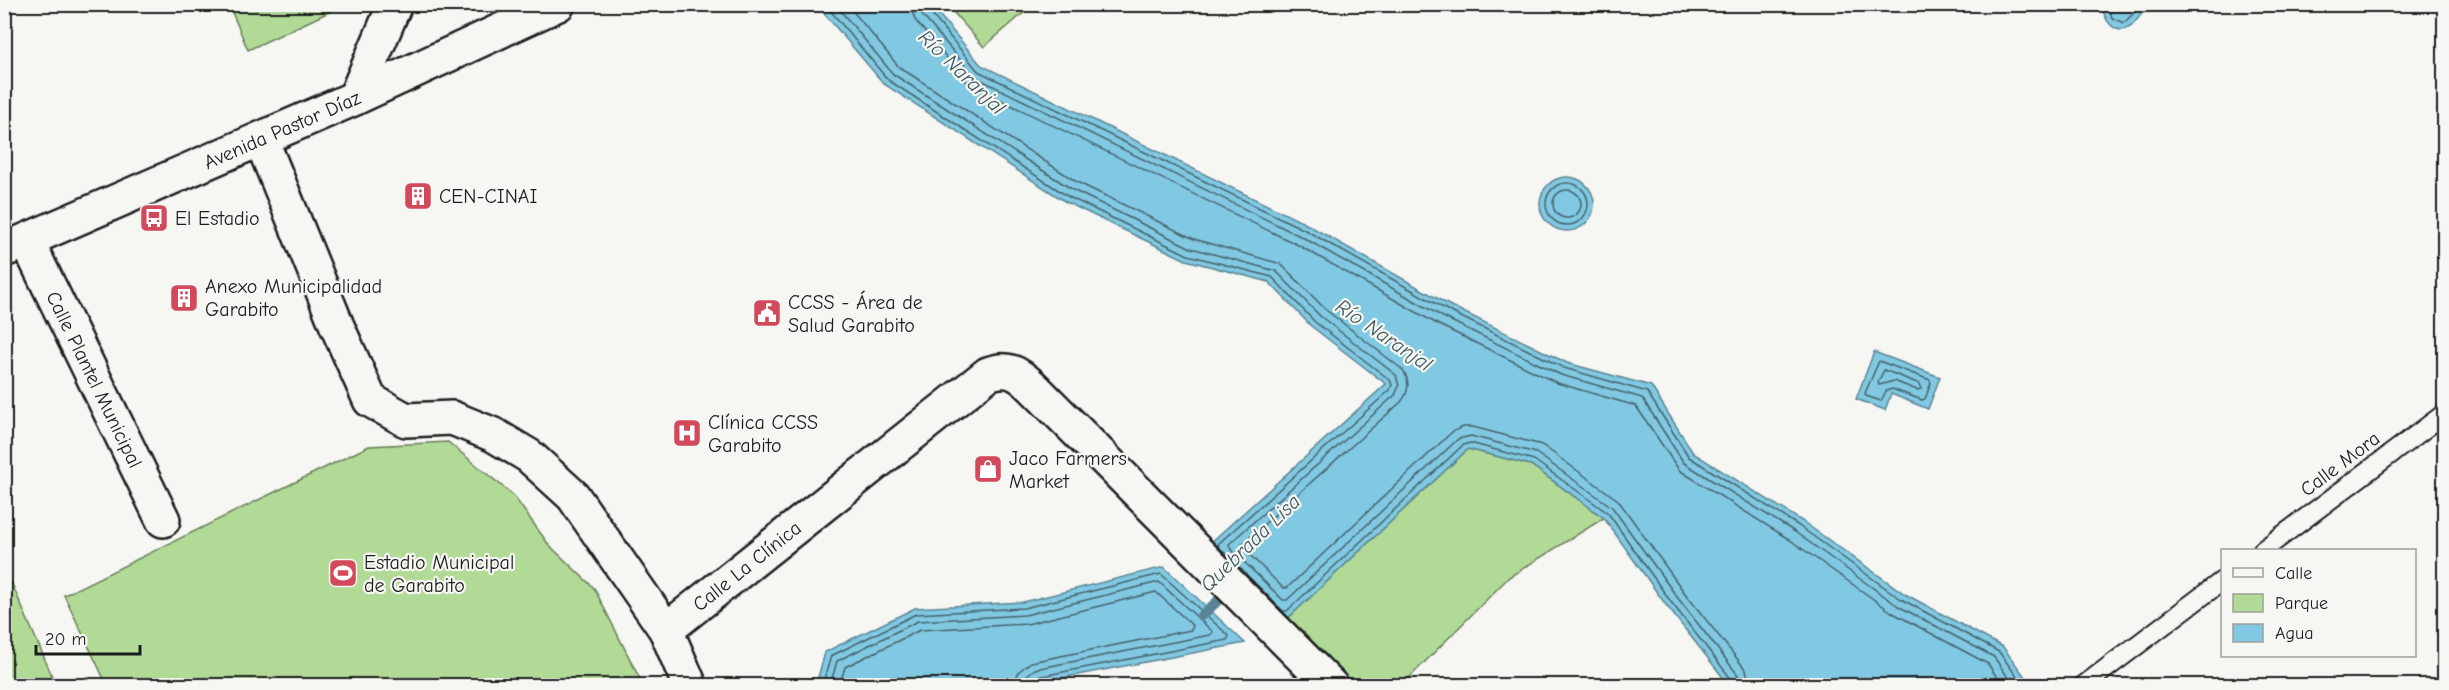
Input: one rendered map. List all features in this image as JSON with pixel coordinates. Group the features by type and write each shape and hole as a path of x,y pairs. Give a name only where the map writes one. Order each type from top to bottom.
{"street":[{"path":"354,98 395,4"},
{"name":"Avenida Pastor Díaz","path":"16,245 354,98 558,4"},
{"path":"261,139 337,326 370,400 406,420 452,418 494,435 529,456 573,496 666,630 690,686"},
{"name":"Calle Plantel Municipal","path":"16,245 163,520"},
{"name":"Calle La Clínica","path":"666,630 988,374 999,369 1009,369 1022,376 1331,686"}],"lane":[{"name":"Calle Mora","path":"2264,549 2445,414"},
{"path":"2083,686 2221,582"}],"green space":[{"path":"229,5 344,5 248,50"},
{"path":"947,5 1033,5 984,47"},
{"name":"Estadio Municipal de Garabito","path":"448,442 513,495 549,545 594,588 643,685 107,685 64,595 369,446"},
{"path":"1468,449 1531,465 1604,518 1509,577 1402,685 1352,685 1285,621"},
{"path":"5,568 56,685 5,685"}],"water":[{"path":"2102,4 2166,5 2145,12 2130,27 2119,30 2107,20"},
{"name":"Río Naranjal","path":"817,5 931,5 981,65 1308,225 1449,305 1567,363 1651,386 1693,453 1802,521 1905,594 2003,647 2031,685 1729,685 1666,605 1604,518 1531,465 1468,449 1285,621 1208,545 1386,384 1311,326 1269,282 1186,260 1066,202 884,84"},
{"path":"1562,177 1572,177 1582,181 1590,189 1594,204 1590,219 1582,227 1572,231 1562,231 1552,227 1544,219 1540,209 1540,199 1544,189 1552,181"},
{"path":"1874,352 1940,377 1928,409 1891,394 1885,410 1856,399"},
{"path":"1164,567 1245,643 1025,685 816,685 825,652 915,608 1023,602"}],"waterway":[{"name":"Quebrada Lisa","path":"1201,616 1231,589"}],"place":[{"name":"CEN-CINAI","path":"418,196"},
{"name":"El Estadio","path":"154,218"},
{"name":"Anexo Municipalidad Garabito","path":"184,298"},
{"name":"CCSS - Área de Salud Garabito","path":"767,313"},
{"name":"Clínica CCSS Garabito","path":"687,433"},
{"name":"Jaco Farmers Market","path":"988,469"},
{"name":"Estadio Municipal de Garabito","path":"343,573"}]}
